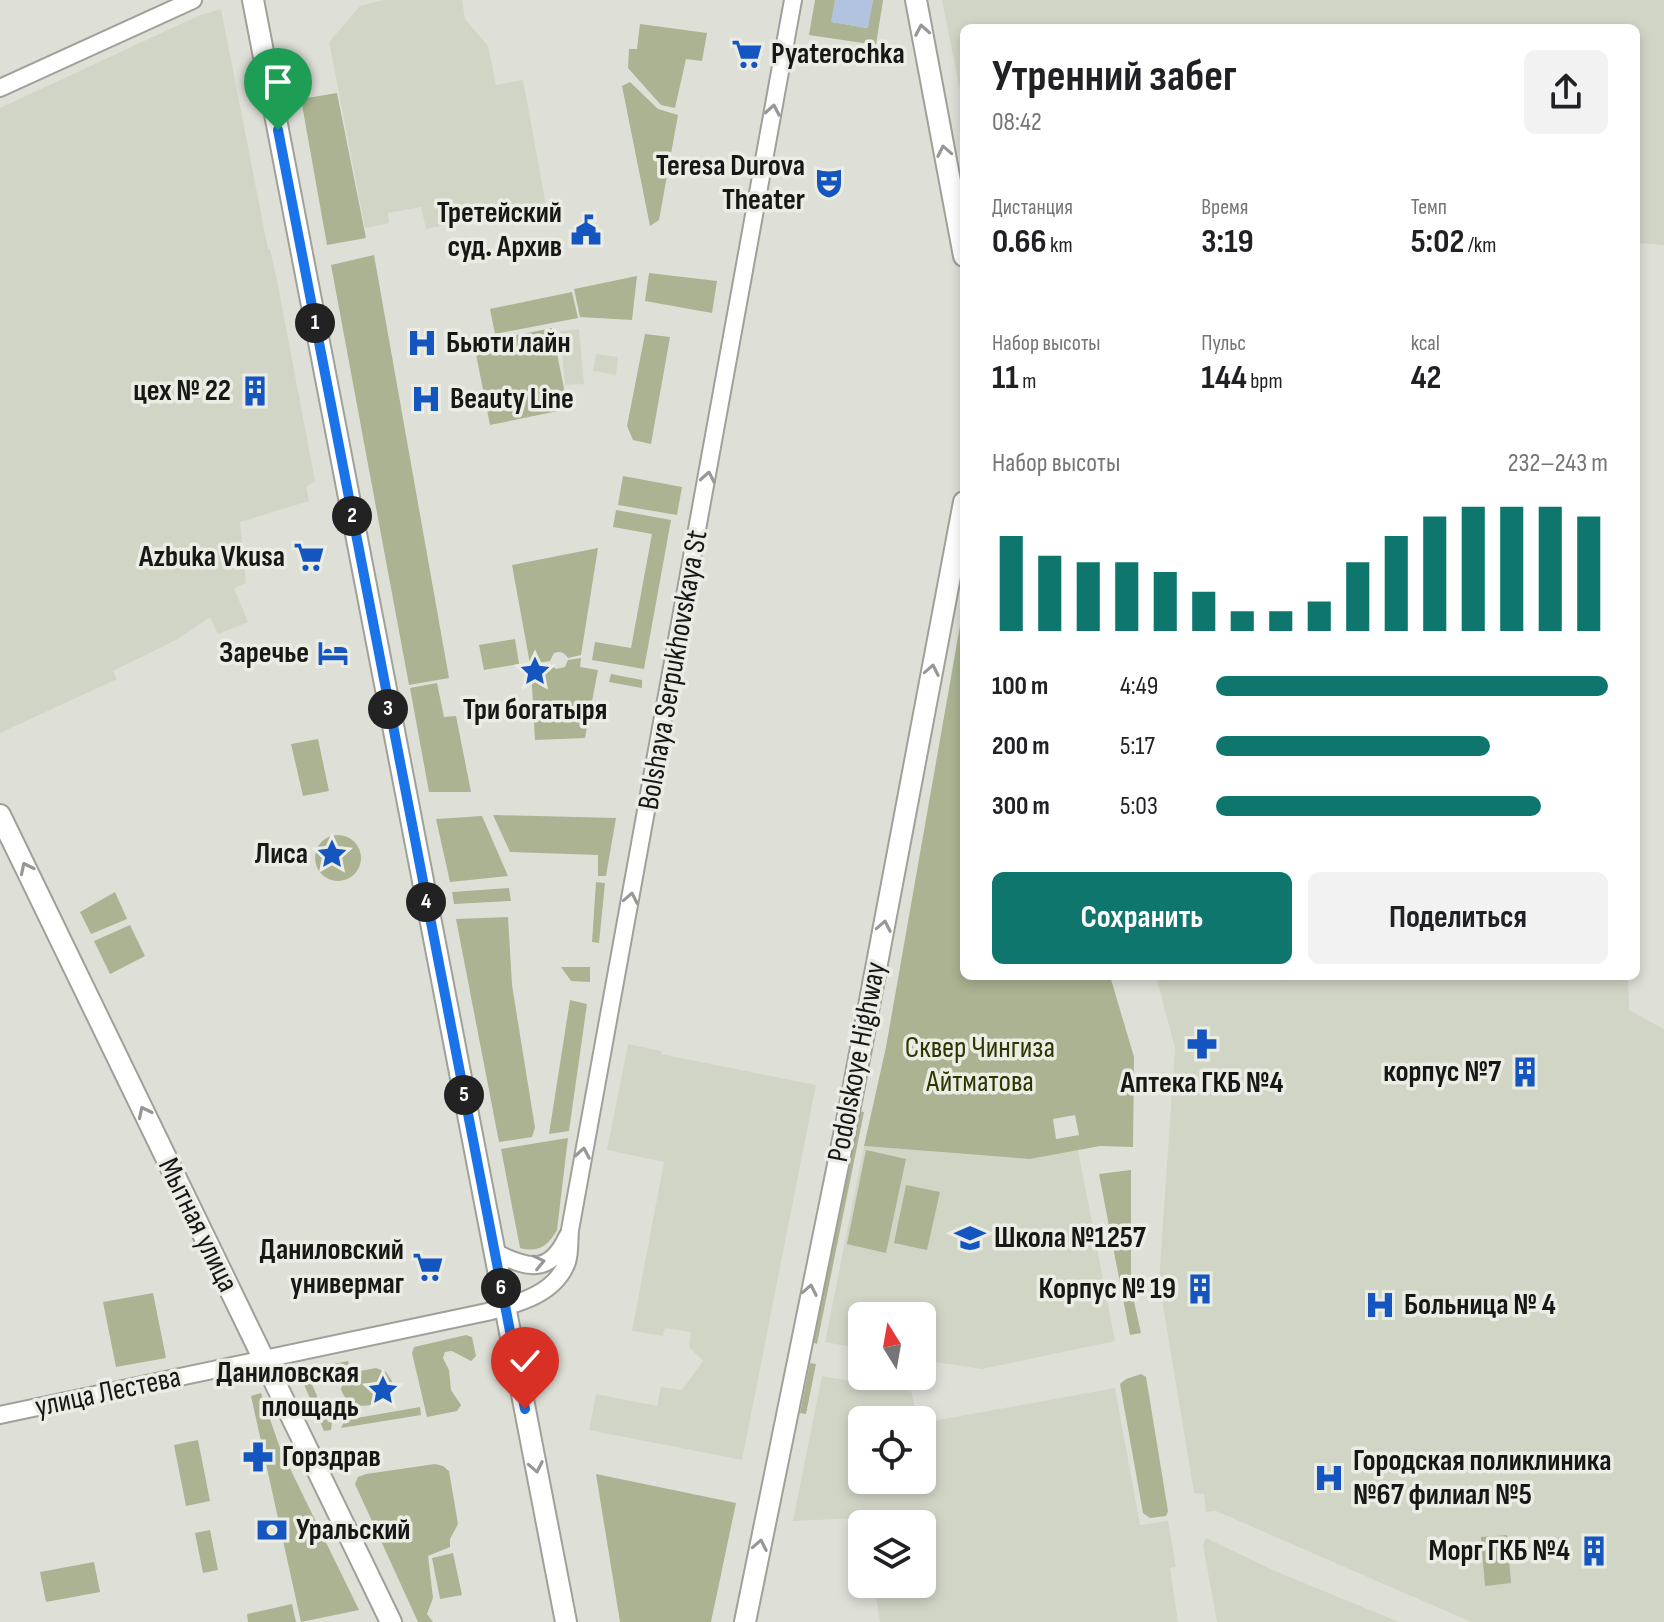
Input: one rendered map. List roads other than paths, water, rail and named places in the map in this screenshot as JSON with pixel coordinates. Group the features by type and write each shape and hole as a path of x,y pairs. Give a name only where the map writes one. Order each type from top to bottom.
{"main road":[{"path":"253,0 566,1622"},
{"path":"916,0 960,235"},
{"name":"Podolskoye Highway","path":"745,1622 852,1096 960,523"},
{"name":"Мытная улица","path":"0,815 391,1622"}],"street":[{"path":"0,88 193,0"},
{"name":"Bolshaya Serpukhovskaya St","path":"504,1307 525,1301 545,1290 560,1275 567,1262 606,1024 654,781 793,0"},
{"path":"494,1252 520,1265 548,1263 558,1255 570,1230"},
{"name":"улица Лестева","path":"0,1415 504,1307"}],"water":[{"path":"835,0 873,0 868,28 831,22"}],"place":[{"name":"Pyaterochka","path":"747,54"},
{"name":"Teresa Durova Theater","path":"829,183"},
{"name":"Третейский суд. Архив","path":"586,230"},
{"name":"Бьюти лайн","path":"422,343"},
{"name":"цех № 22","path":"255,391"},
{"name":"Beauty Line","path":"426,399"},
{"name":"Azbuka Vkusa","path":"309,557"},
{"name":"Заречье","path":"333,653"},
{"name":"Три богатыря","path":"535,671"},
{"name":"Лиса","path":"332,854"},
{"name":"Аптека ГКБ №4","path":"1202,1044"},
{"name":"корпус №7","path":"1525,1072"},
{"name":"Школа №1257","path":"970,1238"},
{"name":"Даниловский универмаг","path":"428,1267"},
{"name":"Корпус № 19","path":"1200,1289"},
{"name":"Больница № 4","path":"1380,1305"},
{"name":"Даниловская площадь","path":"383,1390"},
{"name":"Горздрав","path":"258,1457"},
{"name":"Городская поликлиника №67 филиал №5","path":"1329,1478"},
{"name":"Уральский","path":"272,1530"},
{"name":"Морг ГКБ №4","path":"1594,1551"}],"park label":[{"name":"Сквер Чингиза Айтматова","path":"980,1065"}]}
